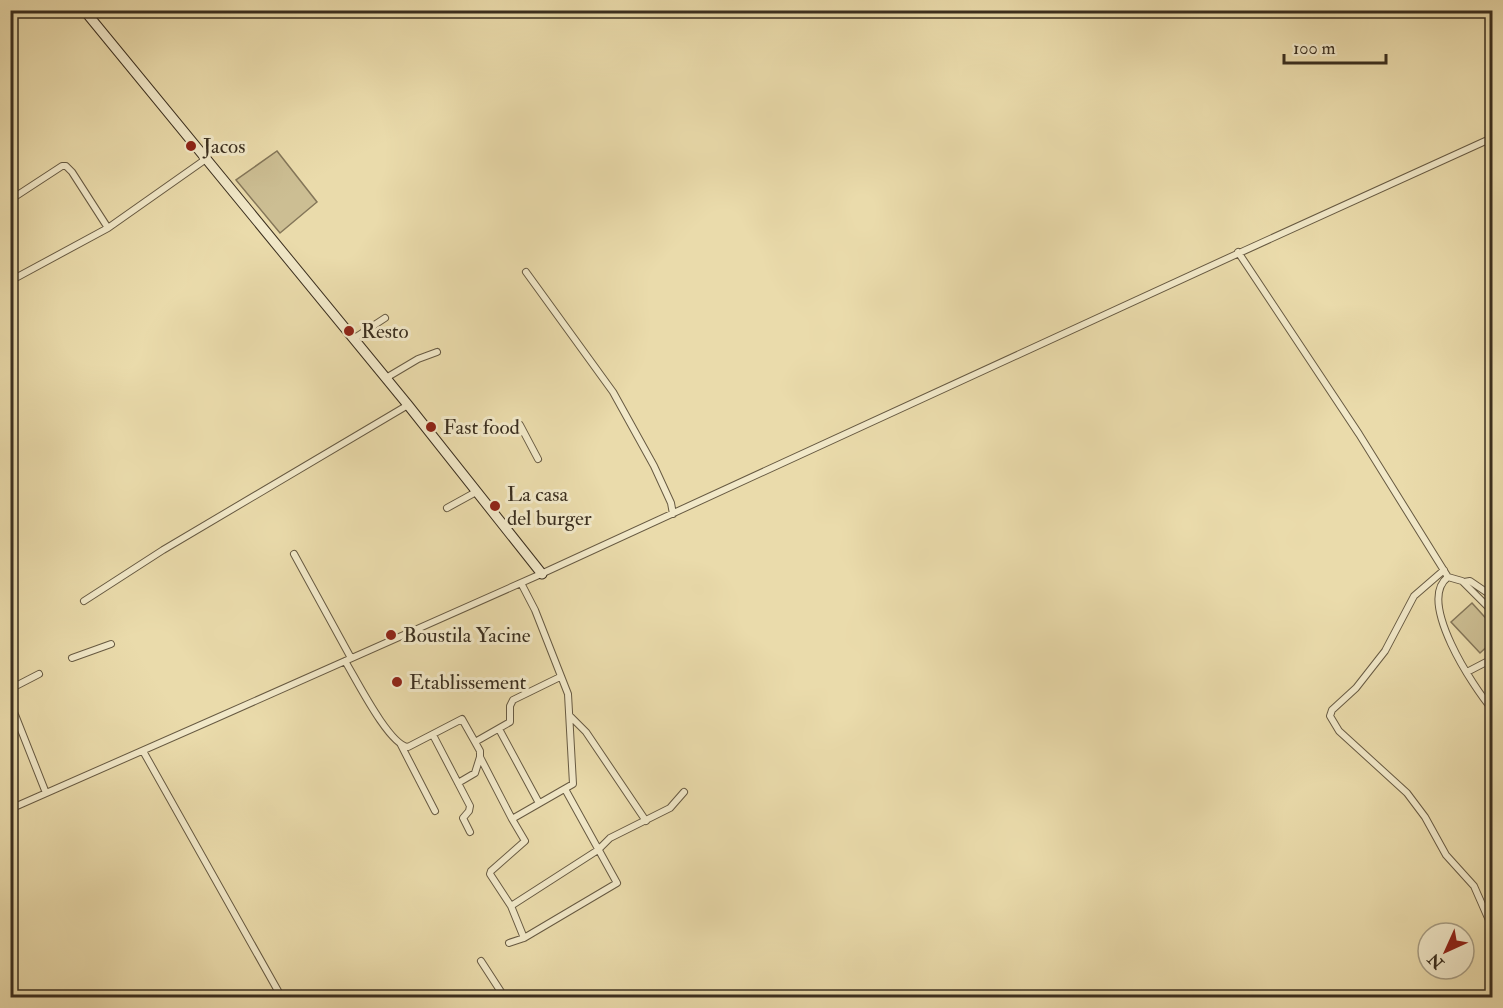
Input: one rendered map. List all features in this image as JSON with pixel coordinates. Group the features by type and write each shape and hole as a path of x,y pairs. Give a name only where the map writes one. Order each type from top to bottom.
{"main road":[{"path":"84,10 408,405 542,574"}],"street":[{"path":"10,809 542,574 1085,325 1238,252 1492,138"},
{"path":"10,281 108,228 206,159"},
{"path":"10,200 66,165 108,228"},
{"path":"1238,252 1359,434 1448,577"},
{"path":"526,272 613,392 654,466 671,503 673,514"},
{"path":"353,339 385,318"},
{"path":"386,378 418,359 437,352"},
{"path":"84,601 163,550 408,405"},
{"path":"520,425 538,459"},
{"path":"447,508 476,492"},
{"path":"294,554 387,732 401,746 435,811"},
{"path":"1444,570 1414,597 1385,651 1356,688 1332,710 1330,716 1339,731 1407,793 1425,818 1446,855 1474,886 1492,927"},
{"path":"1492,611 1464,582 1448,577 1443,581 1440,618 1443,628 1475,688 1492,709"},
{"path":"1464,582 1470,581 1492,596"},
{"path":"512,819 573,784 568,694 535,610 521,583"},
{"path":"72,658 111,644"},
{"path":"1467,672 1492,659"},
{"path":"10,689 39,674"},
{"path":"475,742 510,722 510,706 513,700 560,677"},
{"path":"10,702 46,793"},
{"path":"570,716 586,732 646,821"},
{"path":"401,746 414,746 462,719 480,751 480,757 475,773 458,783"},
{"path":"499,729 539,803"},
{"path":"433,735 470,806 463,818 470,832"},
{"path":"143,751 282,998"},
{"path":"480,757 525,841 490,874 511,906 524,938"},
{"path":"509,943 524,938 617,883 565,789"},
{"path":"511,906 598,850 610,838 670,808 684,792"},
{"path":"481,962 506,998"}],"shaded area":[{"path":"277,151 317,202 280,233 236,180"},
{"path":"1472,603 1492,625 1492,642 1480,653 1451,622"}],"place":[{"name":"Jacos","path":"191,146"},
{"name":"Resto","path":"349,331"},
{"name":"Fast food","path":"431,427"},
{"name":"La casa del burger","path":"495,506"},
{"name":"Boustila Yacine","path":"391,635"},
{"name":"Etablissement","path":"397,682"}]}
